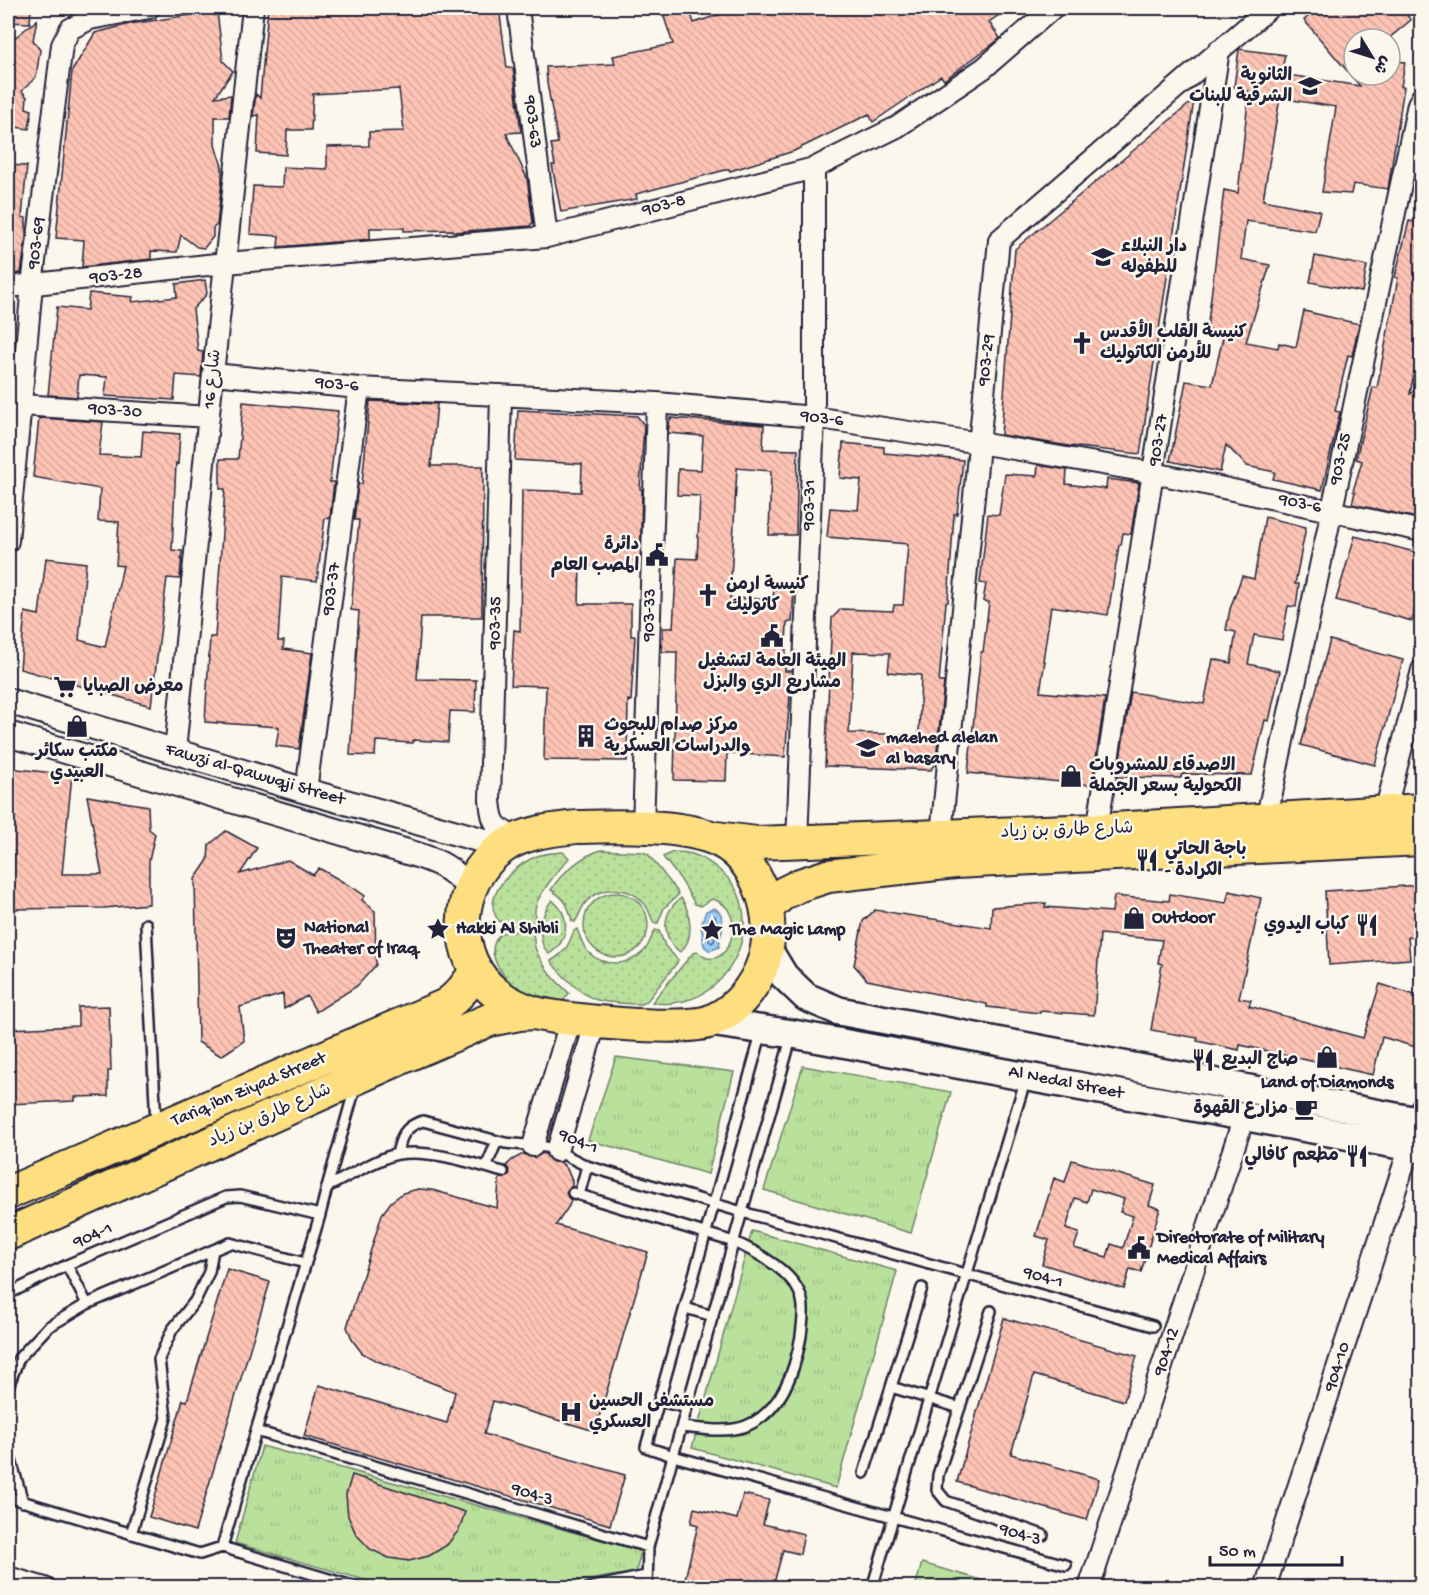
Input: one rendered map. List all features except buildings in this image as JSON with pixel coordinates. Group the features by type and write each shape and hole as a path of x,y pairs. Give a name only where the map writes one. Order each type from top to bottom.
{"main road":[{"name":"شارع طارق بن زياد","path":"510,843 543,831 577,827 644,827 757,843 1097,830 1422,810"},
{"path":"510,843 489,858 478,872 470,888 464,909 463,930 470,957 476,970 497,994 511,1003 536,1013 584,1020 686,1026 710,1022 728,1011 743,997 755,981 764,962 767,948 769,925 767,908 756,879 738,855 713,838"},
{"name":"شارع طارق بن زياد","path":"767,908 791,889 828,876 967,862 1422,839"},
{"name":"Al Nedal Street","path":"767,948 784,976 806,997 839,1011 1418,1129"},
{"name":"Tariq ibn Ziyad Street","path":"8,1193 446,1005 458,997 476,970"},
{"name":"شارع طارق بن زياد","path":"8,1234 489,1020 536,1013"},
{"name":"Al Nedal Street","path":"710,1022 793,1034 1244,1117 1418,1129"}],"street":[{"name":"903-69","path":"8,541 32,285 62,45 70,29 90,19 149,8"},
{"name":"شارع 16","path":"175,751 253,8"},
{"name":"903-63","path":"518,8 547,237"},
{"name":"903-8","path":"225,263 547,237 814,168 897,127 984,68 1053,8"},
{"name":"903-29","path":"941,836 999,240 1269,8"},
{"name":"903-27","path":"1097,830 1219,50"},
{"name":"903-25","path":"1266,821 1330,511 1418,104 1422,97"},
{"name":"903-31","path":"797,842 814,417 814,168"},
{"name":"903-28","path":"8,287 225,263"},
{"name":"903-6","path":"213,374 359,388 657,403 814,417 1154,473 1422,531"},
{"name":"903-37","path":"306,790 359,388"},
{"name":"903-35","path":"501,395 490,800 491,819 510,843"},
{"name":"903-33","path":"644,827 657,403"},
{"name":"903-30","path":"21,405 209,417"},
{"path":"1385,812 1422,670"},
{"name":"Fawzi al-Qawuqji Street","path":"8,701 306,790 510,843"},
{"name":"Fawzi al-Qawuqji Street","path":"8,734 414,854 441,863 456,873 470,888"},
{"path":"533,1146 584,1020"},
{"path":"558,1150 584,1020"},
{"name":"904-12","path":"1089,1587 1244,1117"},
{"name":"904-10","path":"1265,1587 1418,1129"},
{"path":"8,1577 45,1587"}],"lane":[{"path":"146,924 157,1129"},
{"path":"687,1408 659,1401 762,1029"},
{"path":"647,1587 648,1547 793,1034"},
{"path":"872,1587 1027,1076"},
{"path":"222,1547 320,1215 358,1077"},
{"name":"904-1","path":"397,1154 405,1131 413,1124 423,1122 497,1141 558,1150 587,1166 742,1212 1153,1326"},
{"path":"486,1167 497,1141"},
{"path":"327,1188 397,1154 445,1157 502,1172"},
{"path":"587,1166 576,1194 706,1233 758,1252 788,1276 802,1299 803,1321 797,1360 787,1383 767,1413 744,1427 708,1430 682,1427"},
{"name":"904-1","path":"8,1294 67,1265 226,1197 240,1196 320,1215"},
{"path":"8,1387 19,1358 48,1327 87,1304 213,1250 231,1243 305,1263"},
{"path":"131,1534 166,1418 159,1359 172,1330 195,1301 209,1272 213,1250"},
{"path":"67,1265 87,1304"},
{"path":"864,1473 922,1288"},
{"path":"685,1308 713,1316"},
{"path":"991,1311 938,1475 937,1490 946,1501 1043,1535"},
{"path":"891,1387 960,1408"},
{"name":"904-3","path":"659,1401 646,1447 1066,1565"},
{"name":"904-3","path":"256,1431 648,1547"},
{"path":"8,1450 23,1502"},
{"path":"8,1497 200,1554 222,1547 359,1587"},
{"path":"589,1587 646,1576"}],"green space":[{"path":"601,850 648,854 677,891 678,895 664,908 658,923 654,923 643,902 623,890 608,890 593,896 585,903 575,922 572,921 566,903 551,890 560,877 573,866"},
{"path":"563,852 569,858 540,896 532,926 501,923 495,914 493,904 495,894 508,876 526,861 535,857"},
{"path":"673,852 698,856 724,874 737,891 743,907 744,924 735,958 726,973 714,986 684,1001 660,1003 652,1002 693,953 698,952 708,958 718,957 726,950 733,928 731,915 724,905 712,899 701,906 695,904 681,880 663,857"},
{"path":"616,893 634,898 639,902 643,907 648,925 643,943 639,948 634,952 616,957 598,952 593,948 589,943 584,925 589,907 593,902 598,898"},
{"path":"681,898 689,918 690,933 685,947 680,952 669,939 666,925 670,911"},
{"path":"552,900 562,913 566,927 561,942 549,954 542,942 541,927 545,912"},
{"path":"577,929 587,951 600,960 615,963 638,956 646,949 655,930 659,931 665,946 678,960 647,1001 641,1004 600,1001 576,988 551,961 563,952"},
{"path":"532,931 535,948 542,963 569,993 563,1001 541,1000 525,994 501,971 493,952 495,942 501,933"},
{"path":"616,1057 734,1072 708,1174 588,1140"},
{"path":"803,1066 951,1092 911,1233 764,1190"},
{"path":"752,1231 897,1271 836,1488 692,1448"},
{"path":"262,1446 641,1551 636,1572 546,1587 393,1588 235,1543"},
{"path":"922,1563 988,1582 987,1587 915,1587"}],"water":[{"path":"715,908 721,914 723,925 719,947 710,951 704,946 701,925 706,911"}],"place":[{"name":"الثانوية الشرقية للبنات","path":"1310,86"},
{"name":"دار النبلاء للطفوله","path":"1103,257"},
{"name":"كنيسة القلب الأقدس للأرمن الكاثوليك","path":"1082,343"},
{"name":"دائرة المصب العام","path":"657,555"},
{"name":"كنيسة ارمن كاثوليك","path":"708,595"},
{"name":"الهيئة العامة لتشغيل مشاريع الري والبزل","path":"772,636"},
{"name":"معرض الصبايا","path":"65,687"},
{"name":"مكتب سكائر العبيدي","path":"77,726"},
{"name":"مركز صدام للبحوث والدراسات العسكرية","path":"586,736"},
{"name":"maehed alelan al basary","path":"868,748"},
{"name":"الاصدقاء للمشروبات الكحولية بسعر الجملة","path":"1071,776"},
{"name":"باجة الحاتي - الكرادة","path":"1147,860"},
{"name":"Outdoor","path":"1134,918"},
{"name":"كباب اليدوي","path":"1367,925"},
{"name":"Hakki Al Shibli","path":"438,929"},
{"name":"The Magic Lamp","path":"712,930"},
{"name":"National Theater of Iraq","path":"286,938"},
{"name":"Land of Diamonds","path":"1327,1057"},
{"name":"صاج البديع","path":"1203,1060"},
{"name":"مزارع القهوة","path":"1306,1109"},
{"name":"مطعم كافالي","path":"1357,1156"},
{"name":"Directorate of Military Medical Affairs","path":"1139,1248"},
{"name":"مستشفى الحسين العسكري","path":"571,1412"}]}
